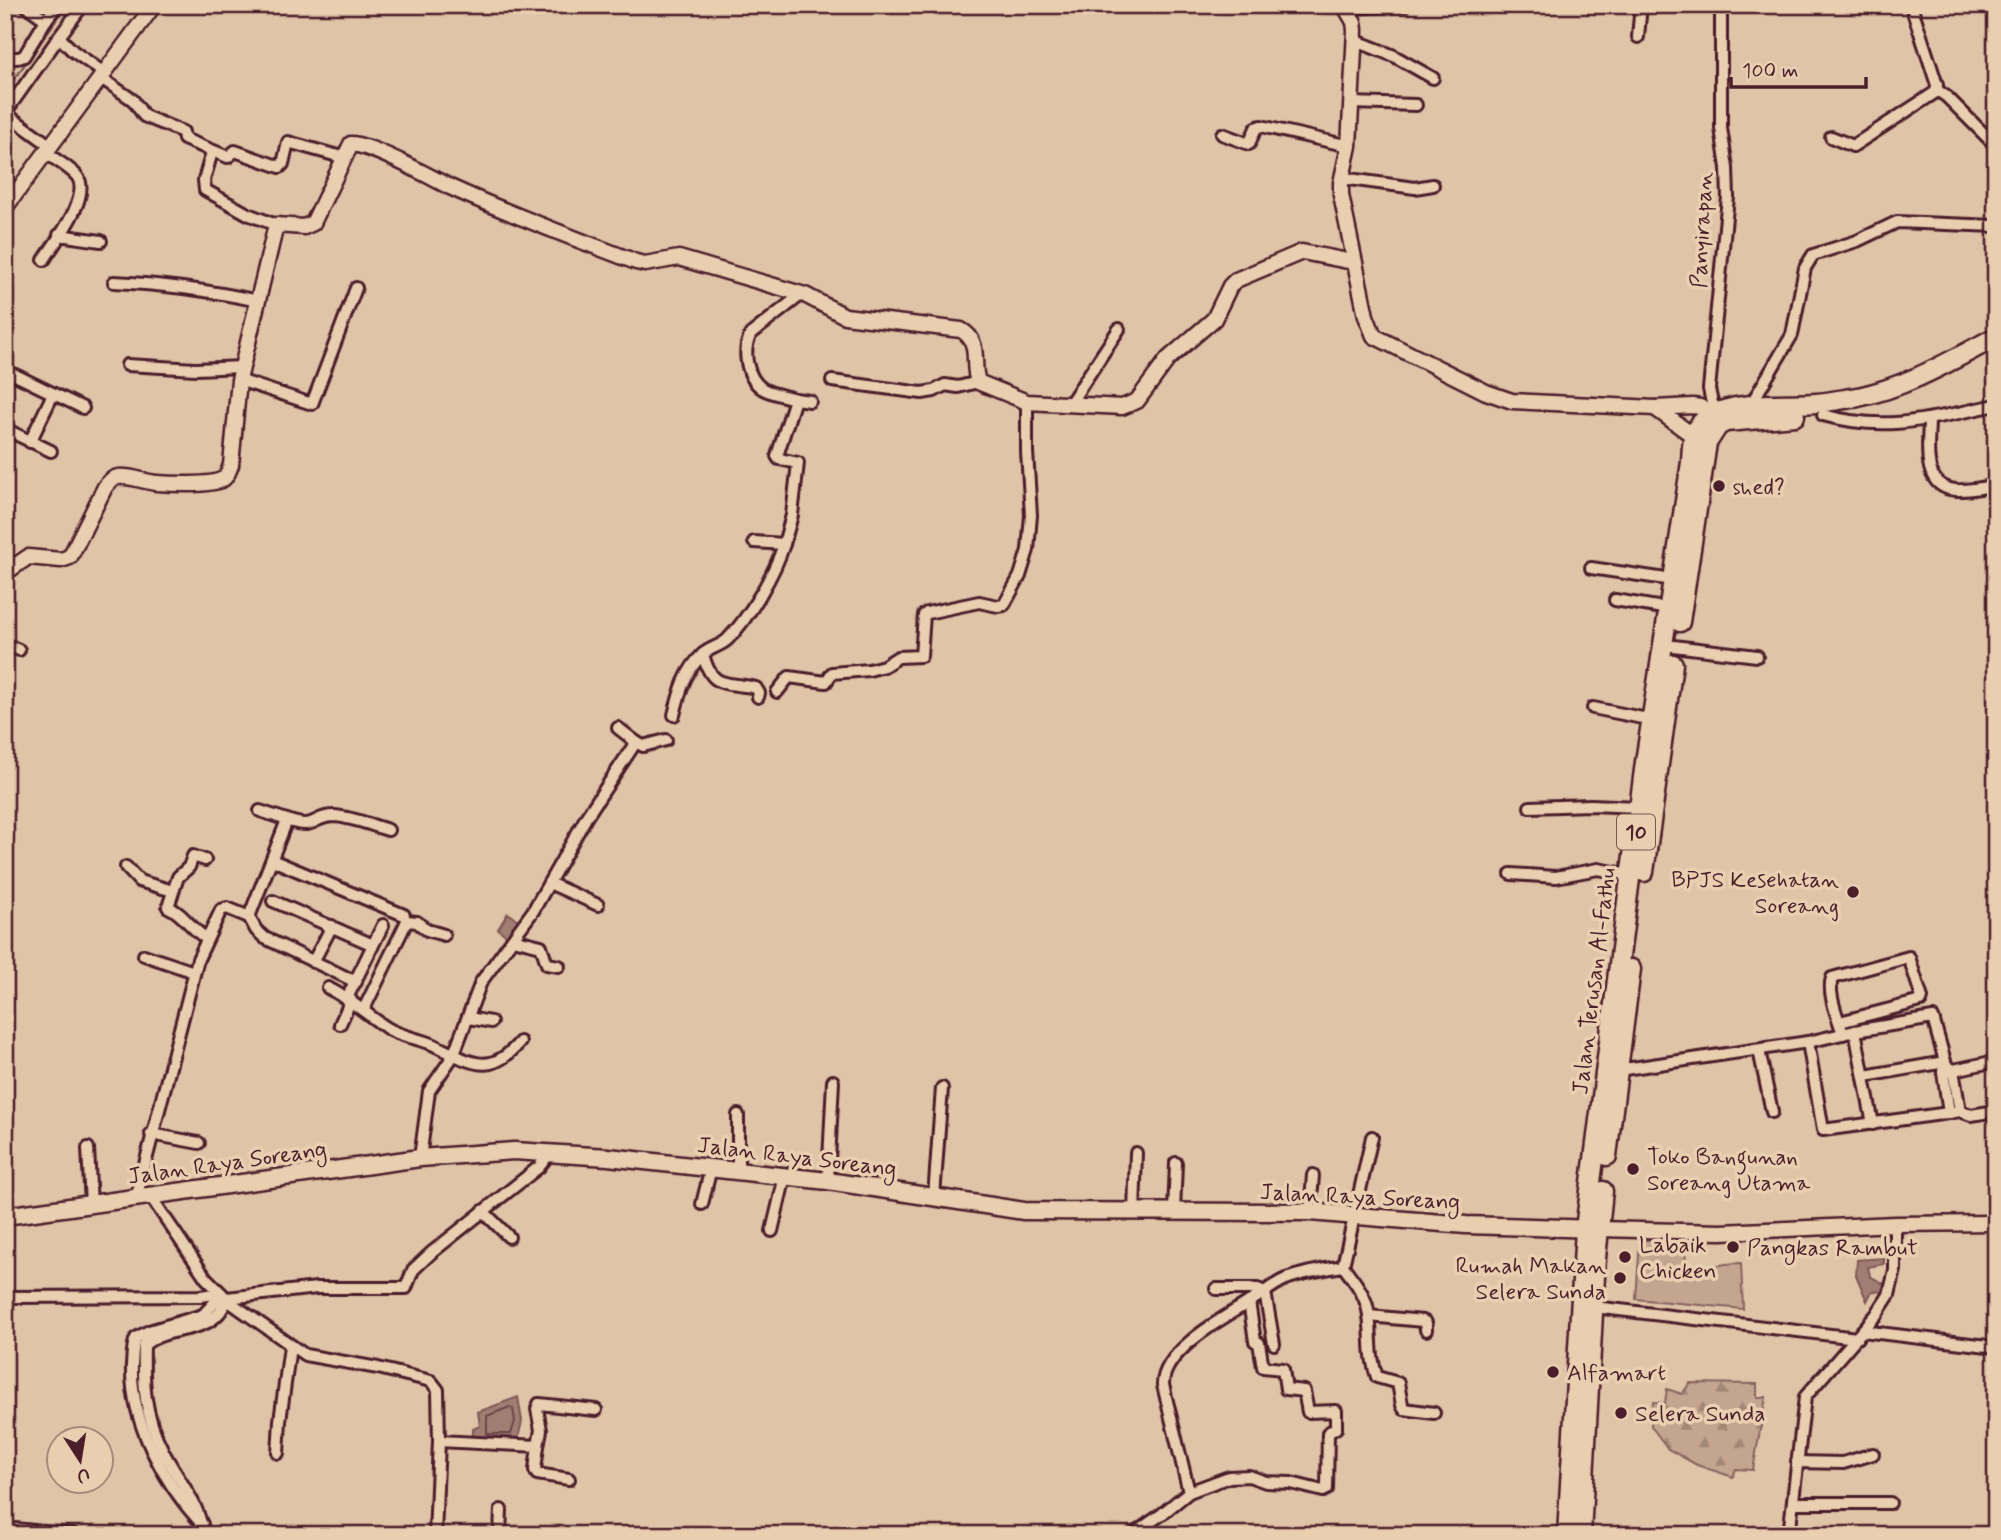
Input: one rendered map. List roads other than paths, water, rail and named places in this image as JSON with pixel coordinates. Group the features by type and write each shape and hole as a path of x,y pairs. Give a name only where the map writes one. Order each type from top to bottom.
{"highway":[{"path":"1700,439 1703,420 1715,413 1750,406 1821,409 1906,382 1996,337"},
{"path":"1700,439 1727,422 1891,400 1996,350"},
{"name":"Jalan Terusan Al-Fathu","path":"1581,1535 1594,1307 1592,1229 1618,1070 1652,720 1670,646 1669,609 1691,462 1700,439"},
{"name":"Jalan Terusan Al-Fathu","path":"1567,1535 1592,1229 1631,875 1670,646 1700,439"}],"main road":[{"name":"Jalan Raya Soreang","path":"5,1216 420,1158 494,1151 550,1153 785,1176 1024,1211 1310,1212 1466,1225 1592,1229"}],"street":[{"path":"25,5 46,20"},
{"path":"5,53 12,58 24,56 57,5"},
{"path":"44,260 79,202 78,178 5,113 83,5"},
{"path":"5,208 154,5"},
{"path":"1405,5 1346,7 1354,22 1354,40 1349,146 1340,187 1353,262 1368,325 1374,336 1486,392 1512,401 1655,408 1693,406 1715,413"},
{"path":"1638,37 1641,5"},
{"name":"Panyirapan","path":"1715,413 1709,389 1726,228 1727,168 1721,128 1721,5"},
{"path":"1831,137 1853,146 1937,90 1911,5"},
{"path":"59,37 133,100 144,116 183,132 183,138 212,152 228,157 235,151 281,167 288,142 345,158"},
{"path":"1354,40 1394,56 1433,78"},
{"path":"1937,90 1996,146"},
{"path":"1351,103 1416,105"},
{"path":"1223,134 1249,144 1256,128 1261,127 1349,146"},
{"path":"212,152 206,172 205,190 248,214 276,225 304,227 313,223 351,144 356,144 552,230 636,262 645,264 679,258 802,294 845,316 961,330 967,333 973,343 974,373 978,382"},
{"path":"1342,178 1415,188 1433,185"},
{"path":"74,212 80,238"},
{"path":"1750,406 1792,335 1805,268 1812,255 1857,241 1897,222 1996,226"},
{"path":"5,573 28,557 61,561 69,557 105,487 116,478 156,483 214,482 223,479 231,464 241,373 276,225"},
{"path":"59,235 101,241"},
{"path":"832,381 922,393 945,385 958,387 978,382 1027,402 1122,407 1134,404 1168,359 1214,320 1230,286 1250,273 1303,252 1353,262"},
{"path":"114,282 187,287 259,301"},
{"path":"127,365 241,373 312,404 356,288"},
{"path":"802,294 751,334 746,348 748,369 763,389 810,401"},
{"path":"1069,405 1119,329"},
{"path":"5,370 83,408"},
{"path":"30,442 53,394"},
{"path":"674,715 686,674 691,666 703,653 725,641 741,622 774,572 785,544 792,515 798,463 795,460 779,459 777,456 795,399"},
{"path":"777,692 789,677 826,682 832,673 869,670 884,666 898,657 921,656 921,627 927,613 979,602 1004,605 1020,576 1028,550 1031,515 1027,402"},
{"path":"1821,409 1874,425 1929,419 1996,405"},
{"path":"1655,408 1700,439"},
{"path":"1929,419 1930,475 1954,490 1996,486"},
{"path":"5,429 51,451"},
{"path":"754,542 785,544"},
{"path":"1591,568 1674,580"},
{"path":"1615,600 1669,609"},
{"path":"5,645 19,650"},
{"path":"1670,646 1757,656"},
{"path":"703,653 716,679 727,685 754,687 758,691 758,697"},
{"path":"1593,708 1652,720"},
{"path":"618,728 643,746 666,740"},
{"path":"420,1158 429,1091 453,1056 481,982 533,911 603,790 636,742"},
{"path":"1530,807 1591,804 1642,818"},
{"path":"260,811 307,826 326,818 338,817 388,830"},
{"path":"249,917 287,820"},
{"path":"205,860 193,856 189,867 180,873 168,907 176,910 191,928 206,938"},
{"path":"272,860 404,915"},
{"path":"126,867 139,881 173,891"},
{"path":"1511,874 1556,877 1598,869 1631,875"},
{"path":"549,883 598,905"},
{"path":"273,901 369,943 372,947"},
{"path":"356,982 265,938 256,930 249,917 224,909 206,938 194,972 151,1134 143,1198 206,1278 224,1296 290,1346 309,1357 378,1368 433,1382 438,1390 439,1441 435,1535"},
{"path":"364,1009 407,921 418,922 427,930 444,935"},
{"path":"340,1024 383,925"},
{"path":"313,962 332,926"},
{"path":"513,939 539,945 543,949 547,964 559,966"},
{"path":"144,955 194,972"},
{"path":"1840,1022 1921,1002 1909,957 1832,978 1830,984 1840,1022 1849,1032 1865,1076 1873,1124"},
{"path":"328,988 364,1009 389,1029 432,1044 473,1063 490,1064 509,1056 520,1042"},
{"path":"469,1018 491,1022"},
{"path":"1618,1070 1808,1042 1933,1018 1947,1067 1954,1112"},
{"path":"1808,1042 1824,1143"},
{"path":"1759,1050 1772,1112"},
{"path":"1865,1076 1996,1061"},
{"path":"828,1181 833,1081"},
{"path":"934,1197 942,1088"},
{"path":"1823,1130 1954,1112 1971,1115 1996,1111"},
{"path":"738,1115 738,1171"},
{"path":"151,1134 199,1143"},
{"path":"1372,1137 1343,1266 1365,1300 1369,1316 1369,1346 1377,1377 1398,1383 1404,1409 1434,1413"},
{"path":"88,1148 90,1205"},
{"path":"5,1297 224,1296 317,1288 405,1288 413,1270 539,1167 550,1153"},
{"path":"1134,1213 1136,1153"},
{"path":"1174,1212 1176,1163"},
{"path":"702,1204 711,1168"},
{"path":"1310,1212 1313,1175"},
{"path":"772,1231 785,1176"},
{"path":"482,1211 509,1237"},
{"path":"1592,1229 1721,1232 1895,1224 1996,1223"},
{"path":"1789,1535 1805,1397 1889,1295 1893,1284 1895,1224"},
{"path":"1189,1492 1163,1385 1164,1374 1171,1362 1205,1329 1286,1279 1343,1266"},
{"path":"1216,1289 1258,1289 1265,1292"},
{"path":"1265,1292 1274,1345"},
{"path":"202,1529 197,1507 162,1449 140,1402 145,1343 210,1322 225,1306 224,1296"},
{"path":"1132,1535 1189,1492 1215,1480 1249,1476 1266,1482 1291,1483 1324,1491 1327,1489 1328,1433 1336,1428 1336,1411 1308,1412 1304,1391 1286,1390 1283,1369 1264,1367 1259,1342 1255,1341 1250,1302"},
{"path":"1594,1307 1996,1347"},
{"path":"1369,1316 1423,1321 1426,1323 1426,1330"},
{"path":"278,1452 290,1346"},
{"path":"569,1479 537,1474 535,1470 541,1430 537,1409 539,1404 596,1410"},
{"path":"439,1441 538,1446"},
{"path":"1797,1462 1843,1463 1873,1454"},
{"path":"1793,1503 1889,1503"},
{"path":"500,1535 501,1510"},
{"path":"5,1528 31,1533 74,1535"}],"water":[{"path":"508,913 518,920 508,937 498,929"},
{"path":"1884,1258 1884,1264 1868,1267 1870,1276 1884,1284 1881,1292 1872,1291 1867,1301 1856,1275 1857,1260"},
{"path":"518,1397 522,1421 517,1443 473,1441 473,1429 480,1426 478,1412"}],"waterway":[{"path":"5,92 67,5"}],"place":[{"name":"shed?","path":"1719,486"},
{"name":"BPJS Kesehatan Soreang","path":"1853,892"},
{"name":"Toko Bangunan Soreang Utama","path":"1633,1169"},
{"name":"Pangkas Rambut","path":"1733,1247"},
{"name":"Labaik Chicken","path":"1625,1257"},
{"name":"Rumah Makan Selera Sunda","path":"1620,1278"},
{"name":"Alfamart","path":"1553,1372"},
{"name":"Selera Sunda","path":"1621,1413"}]}
